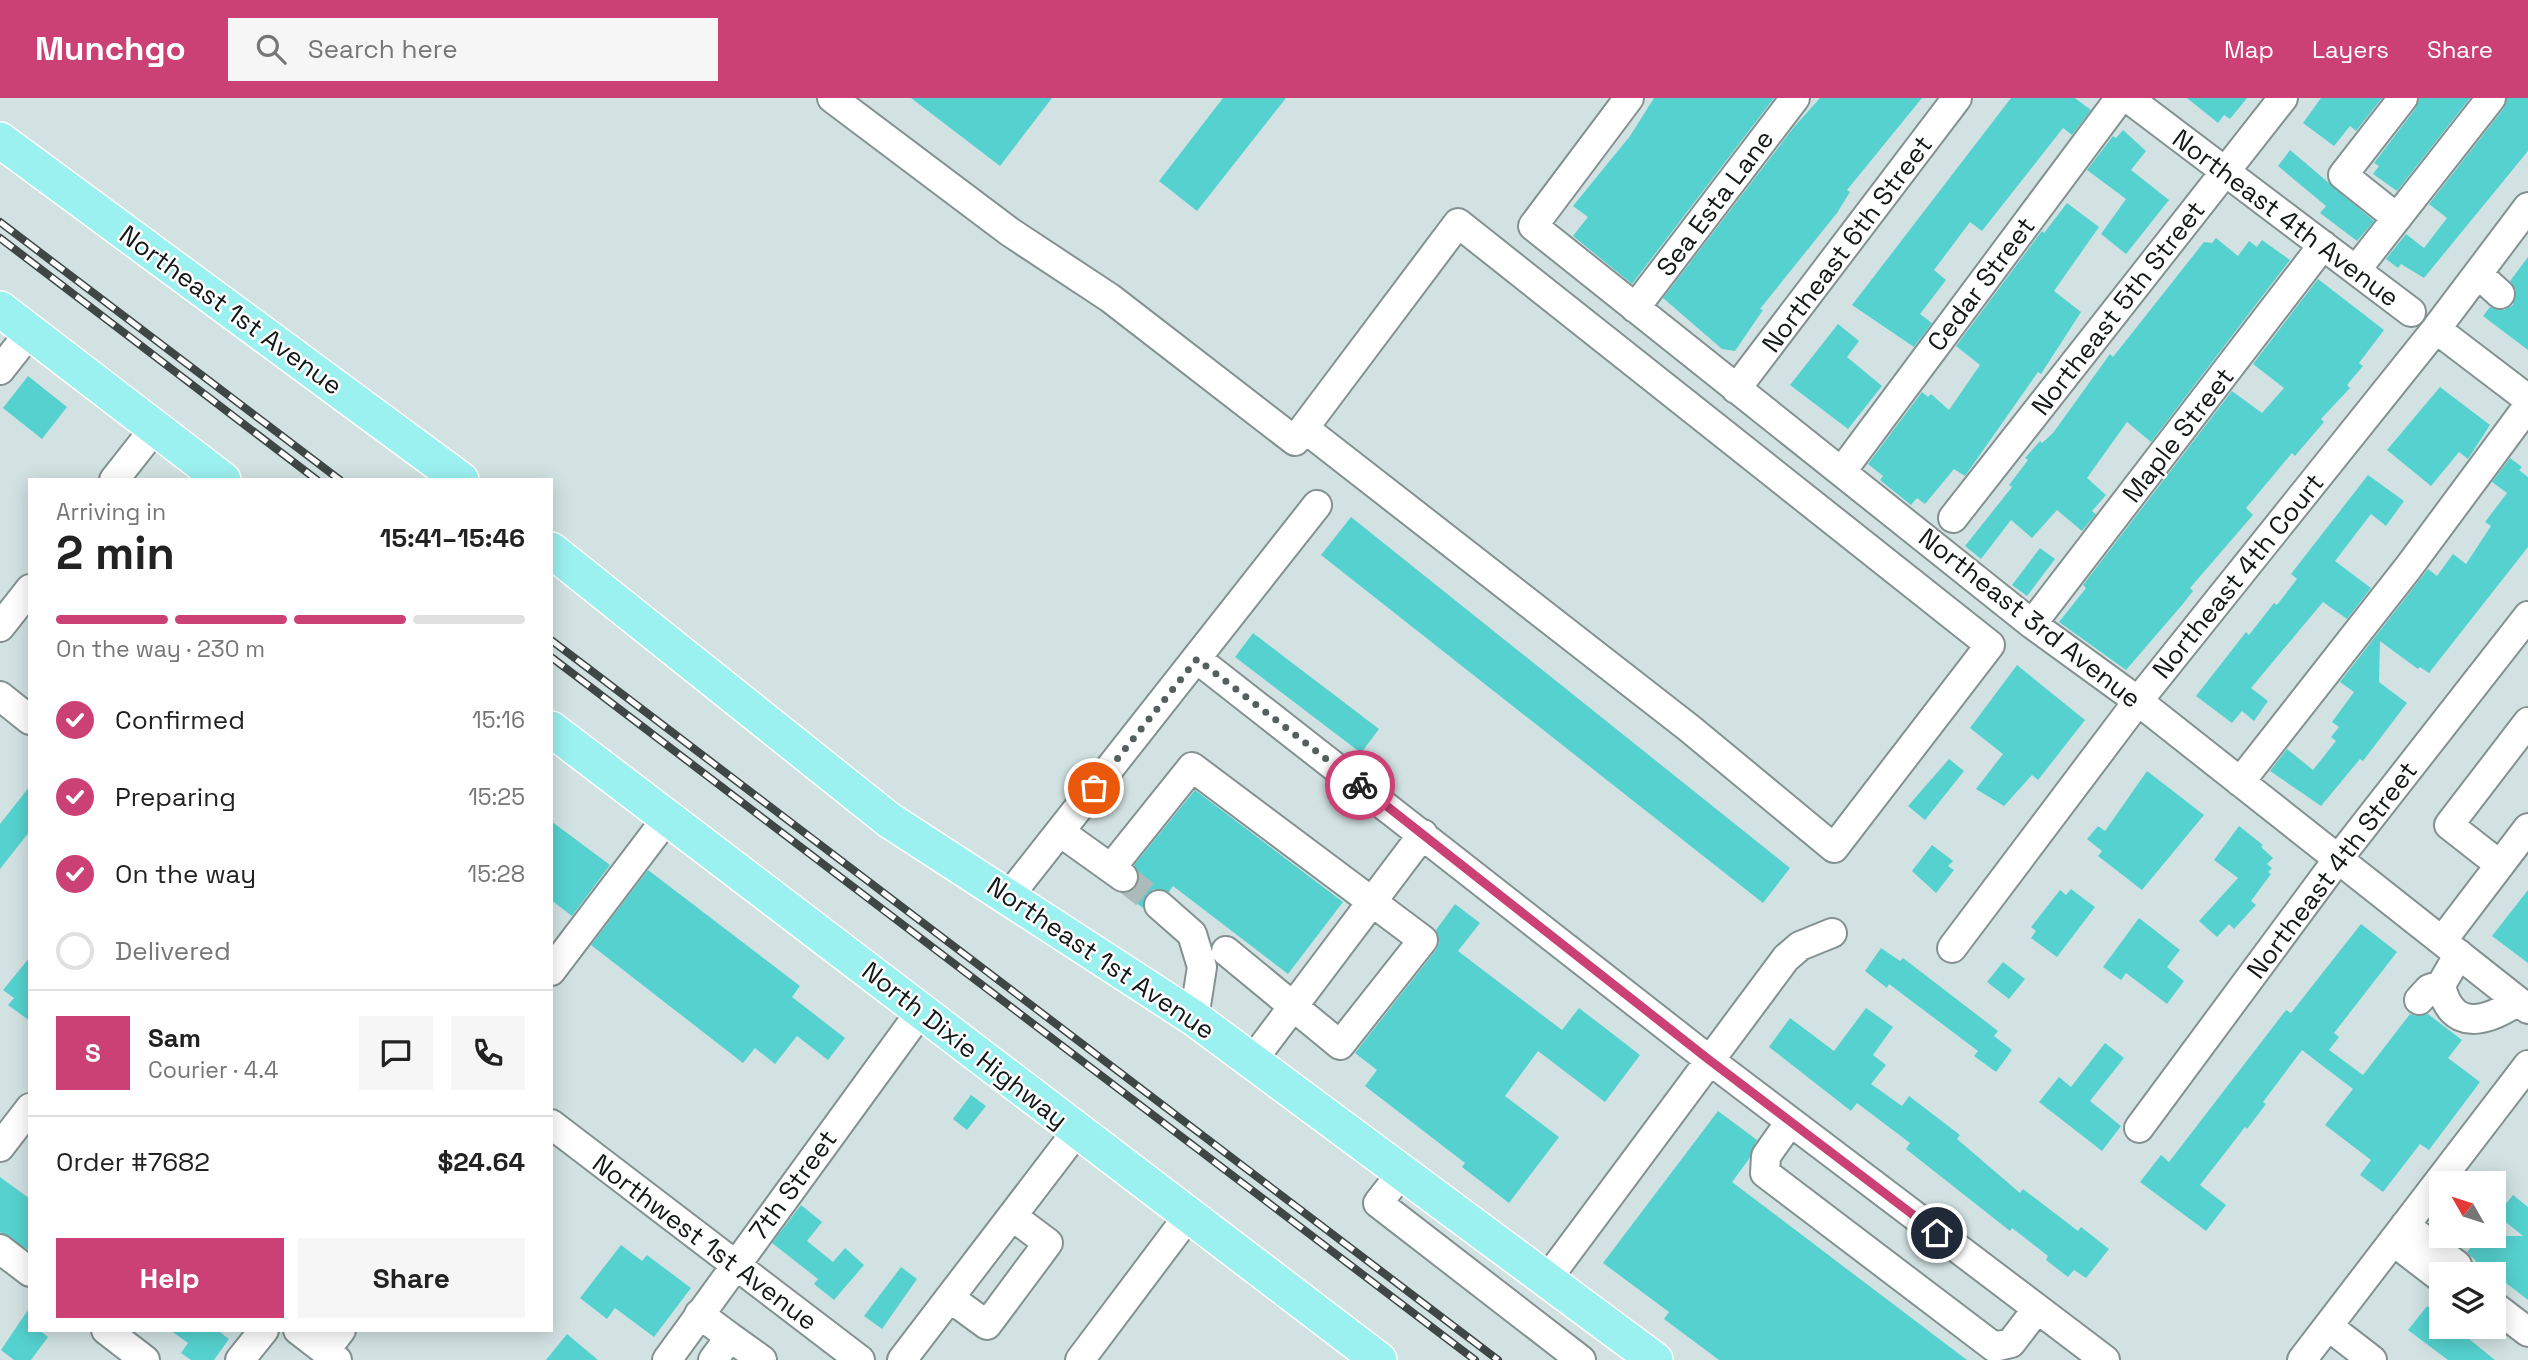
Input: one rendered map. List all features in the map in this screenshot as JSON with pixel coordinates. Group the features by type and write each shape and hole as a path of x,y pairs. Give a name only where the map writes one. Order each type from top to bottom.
{"main road":[{"name":"Northeast 1st Avenue","path":"0,140 458,478"},
{"path":"0,309 220,478"},
{"name":"Northeast 1st Avenue","path":"553,552 889,820 1194,1018 1655,1360"},
{"name":"North Dixie Highway","path":"553,731 1379,1360"}],"street":[{"path":"832,98 1010,232 1110,298 1294,441 1458,223 1990,645 1834,848 1689,728 1304,428"},
{"name":"Northeast 3rd Avenue","path":"1629,98 1533,226 2032,624 2138,701 2523,1005"},
{"name":"Sea Esta Lane","path":"1635,308 1795,98"},
{"name":"Northeast 6th Street","path":"1736,389 1958,98"},
{"name":"Cedar Street","path":"1842,471 2120,98"},
{"name":"Northeast 5th Street","path":"1953,518 2283,98"},
{"path":"2397,218 2343,175 2403,98"},
{"path":"2356,270 2491,98"},
{"name":"Northeast 4th Avenue","path":"2146,103 2226,172 2411,312"},
{"name":"Northeast 4th Court","path":"1952,948 2138,701 2437,328 2528,207"},
{"name":"Maple Street","path":"2032,624 2323,246"},
{"path":"2478,274 2500,294"},
{"path":"2437,328 2528,399"},
{"path":"0,370 30,332"},
{"path":"2240,782 2408,568 2528,406"},
{"path":"116,478 155,428"},
{"path":"1009,896 1317,505"},
{"path":"0,627 28,592"},
{"name":"Northeast 4th Street","path":"2139,1128 2338,859 2528,615"},
{"path":"1197,659 1708,1059 2105,1360"},
{"path":"0,695 28,717"},
{"path":"2500,865 2449,825 2528,722"},
{"path":"1060,832 1117,873 1192,767 1423,940 1340,1045 1293,1009 1226,951"},
{"path":"553,968 667,818"},
{"path":"2523,1005 2480,1020 2464,1017 2444,999 2430,993 2450,947 2500,865 2528,828"},
{"path":"1252,1060 1423,834"},
{"path":"1159,905 1192,934 1202,967 1194,1018"},
{"path":"1514,1309 1545,1276 1786,958 1800,946 1832,933"},
{"name":"7th Street","path":"667,1360 921,1011"},
{"path":"2302,1360 2528,1065"},
{"path":"0,1147 20,1116"},
{"path":"1790,1122 1766,1156 1765,1173 1994,1347 2011,1343 2037,1309"},
{"name":"Northwest 1st Avenue","path":"553,1126 860,1360"},
{"path":"902,1360 1077,1131"},
{"path":"1403,1171 1378,1203 1581,1360"},
{"path":"1080,1360 1189,1215"},
{"path":"950,1298 987,1325 1048,1243 1012,1216"},
{"path":"2399,1233 2452,1262"},
{"path":"2399,1233 2429,1265"},
{"path":"0,1249 28,1270"},
{"path":"699,1314 762,1360"},
{"path":"2506,1315 2528,1332"},
{"path":"2328,1326 2372,1360"},
{"path":"109,1332 145,1360"},
{"path":"240,1360 262,1332"},
{"path":"302,1332 334,1347"},
{"path":"713,1360 730,1337"}],"building":[{"path":"911,98 1052,98 1000,166"},
{"path":"1223,98 1286,98 1197,211 1159,181"},
{"path":"1654,98 1774,98 1632,284 1573,236 1588,217 1573,206 1630,136"},
{"path":"1820,98 1922,98 1847,190 1850,192 1837,213 1760,309 1763,310 1735,351 1722,349 1663,298 1794,127"},
{"path":"2011,98 2075,98 2091,110 2072,135 2063,128 1982,231 1970,222 1934,270 1946,280 1920,314 1932,323 1914,347 1852,305"},
{"path":"2187,98 2247,98 2230,119 2224,115 2218,123"},
{"path":"2321,98 2382,98 2356,131 2350,126 2334,146 2303,123"},
{"path":"2419,98 2470,98 2397,191 2373,174 2379,166 2374,163 2416,108"},
{"path":"2507,98 2528,98 2528,151 2424,278 2401,264 2398,268 2386,259 2406,234 2424,248 2447,218 2429,204 2504,108"},
{"path":"2123,130 2146,151 2131,170 2169,200 2126,254 2101,234 2126,199 2087,170 2113,136 2116,138"},
{"path":"2290,150 2374,221 2357,241 2320,213 2326,206 2278,166"},
{"path":"2067,203 2099,227 2054,291 2081,312 2041,374 2038,372 1965,476 1954,469 1925,504 1917,498 1911,505 1880,480 1883,476 1868,464 1922,392 1928,397 1931,394 1949,410 1980,365 1956,346 2042,231 2044,233"},
{"path":"2216,238 2238,256 2249,241 2257,247 2262,240 2290,260 2151,442 2127,422 2087,478 2106,495 2092,511 2096,514 2082,531 2057,510 2032,538 2011,520 1981,559 1965,546 2012,487 2009,485 2028,460 2025,458 2040,441 2042,443 2053,433 2110,354 2113,357 2204,242 2212,243"},
{"path":"2528,257 2528,350 2483,316 2490,307 2504,310 2513,305 2516,290 2510,281"},
{"path":"2318,279 2384,330 2359,363 2363,366 2347,385 2350,388 2321,419 2324,422 2295,456 2292,453 2246,508 2253,515 2190,588 2193,591 2126,670 2059,622 2086,588 2083,585 2232,391 2262,413 2284,388 2253,364"},
{"path":"1838,324 1859,341 1847,357 1882,386 1848,429 1790,385"},
{"path":"28,376 67,407 42,439 3,408"},
{"path":"2440,387 2490,425 2468,459 2459,452 2431,486 2387,450"},
{"path":"2510,458 2522,467 2519,470 2528,477 2528,547 2429,673 2420,667 2418,669 2380,641 2379,682 2407,703 2363,761 2360,759 2321,806 2270,771 2287,749 2313,770 2336,741 2331,737 2339,727 2332,722 2354,692 2340,682 2428,569 2437,576 2453,554 2466,564 2491,526 2485,522 2507,493 2492,482"},
{"path":"2368,475 2404,501 2386,526 2371,514 2335,561 2371,588 2347,619 2323,602 2251,688 2268,701 2254,721 2242,711 2232,723 2196,696 2246,632 2249,635 2274,603 2277,605 2297,579 2291,574"},
{"path":"1351,517 1790,868 1763,903 1321,555"},
{"path":"2040,548 2055,559 2027,596 2012,585"},
{"path":"1253,633 1379,729 1361,753 1235,657"},
{"path":"2017,665 2085,720 2038,780 2032,775 2004,806 1976,789 2003,754 1970,728"},
{"path":"1949,759 1964,771 1925,820 1908,806"},
{"path":"2147,771 2204,815 2142,890 2098,856 2102,851 2087,839 2098,826 2105,831"},
{"path":"28,789 28,834 0,869 0,824"},
{"path":"1195,790 1343,902 1288,974 1173,886 1169,892 1154,889 1147,894 1143,908 1124,893 1137,886 1140,878 1134,865"},
{"path":"553,822 610,865 572,916 553,902"},
{"path":"2239,826 2263,845 2261,847 2273,858 2267,864 2272,868 2268,872 2271,874 2251,901 2256,905 2234,929 2229,924 2217,937 2199,921 2238,878 2214,860"},
{"path":"1932,845 1953,861 1948,866 1954,870 1936,893 1912,871"},
{"path":"648,870 800,986 792,997 845,1038 828,1060 797,1036 775,1064 755,1048 743,1063 591,945"},
{"path":"2071,889 2095,907 2057,957 2031,938 2036,931 2031,927 2060,890 2066,895"},
{"path":"2528,890 2528,963 2492,936"},
{"path":"1455,904 1480,923 1458,951 1562,1030 1579,1008 1640,1055 1605,1102 1538,1051 1505,1096 1559,1137 1509,1203 1462,1167 1465,1163 1365,1086 1377,1070 1355,1053 1436,950 1439,942 1436,930"},
{"path":"2139,918 2180,950 2167,967 2184,981 2167,1004 2126,973 2121,980 2103,967"},
{"path":"2361,924 2397,952 2334,1033 2339,1037 2329,1050 2363,1075 2410,1014 2428,1014 2462,1040 2448,1058 2480,1082 2429,1150 2420,1144 2383,1192 2360,1175 2371,1160 2325,1125 2353,1089 2302,1050 2263,1102 2266,1104 2200,1185 2226,1205 2206,1231 2140,1182 2161,1155 2169,1162 2286,1010 2291,1013"},
{"path":"1881,948 1900,961 1903,958 1998,1031 1994,1036 2012,1050 1996,1072 1974,1056 1978,1051 1889,984 1887,988 1865,971"},
{"path":"28,959 28,1020 8,1005 14,998 3,990"},
{"path":"2003,962 2025,979 2009,999 1987,982"},
{"path":"1866,1008 1893,1027 1873,1055 1886,1065 1871,1084 1902,1106 1909,1096 1960,1135 1957,1139 2020,1193 2023,1189 2078,1231 2081,1227 2109,1249 2086,1278 2074,1270 2068,1277 2046,1260 2048,1256 2012,1228 2010,1231 1906,1149 1910,1143 1857,1103 1851,1111 1769,1047 1790,1018 1834,1051"},
{"path":"2105,1043 2124,1058 2090,1101 2121,1126 2102,1151 2039,1102 2059,1077 2071,1087"},
{"path":"971,1095 986,1106 967,1130 953,1119"},
{"path":"1718,1111 1757,1140 1749,1159 1732,1182 1967,1360 1719,1360 1664,1319 1669,1312 1603,1263"},
{"path":"0,1177 28,1198 28,1250 0,1232"},
{"path":"2513,1195 2528,1207 2528,1300 2506,1283 2506,1262 2476,1262 2467,1252 2470,1248 2506,1248 2506,1236 2523,1236 2506,1222 2506,1204"},
{"path":"801,1205 822,1222 807,1241 833,1262 845,1248 864,1265 834,1300 814,1284 818,1279 772,1243"},
{"path":"621,1245 642,1261 647,1255 691,1288 654,1337 615,1308 607,1319 580,1298"},
{"path":"901,1267 917,1279 882,1329 864,1316"},
{"path":"2427,1306 2429,1339 2469,1339 2495,1360 2448,1360 2408,1330"},
{"path":"28,1310 28,1332 42,1332 48,1337 31,1360 14,1360 1,1350"},
{"path":"173,1332 220,1332 229,1339 214,1360 191,1360 181,1353 188,1343"},
{"path":"567,1334 598,1360 546,1360"}],"tunnel":[{"path":"1123,877 1159,905"}],"railway":[{"path":"0,222 337,478"},
{"path":"0,238 314,478"},
{"path":"553,642 1498,1360"},
{"path":"553,659 1475,1360"}],"way so far":[{"path":"1094,788 1197,659 1360,785"}],"route":[{"path":"1360,785 1708,1059 1937,1233"}]}
